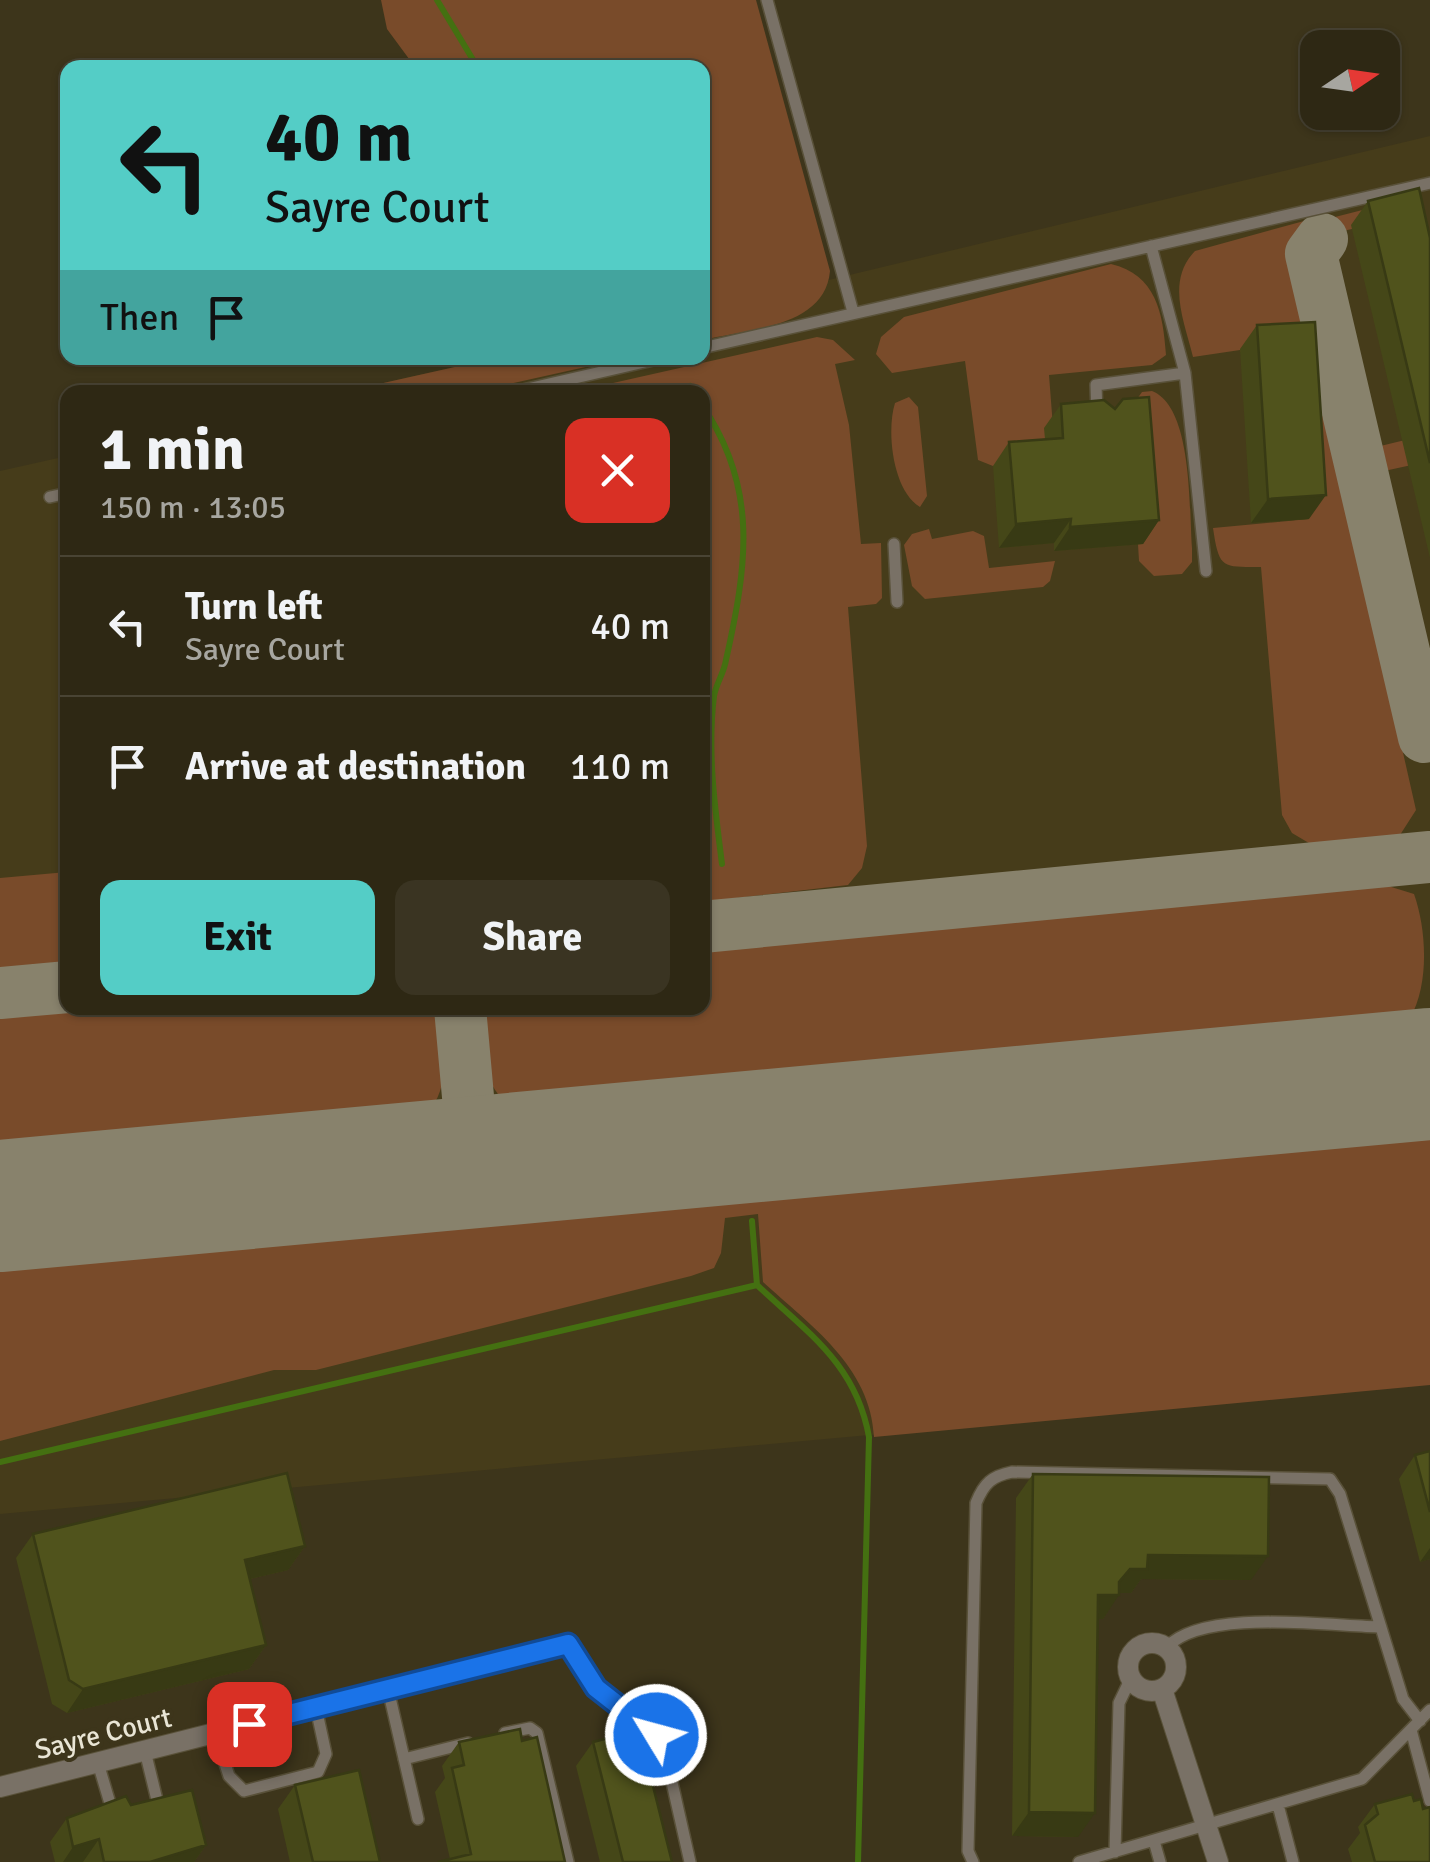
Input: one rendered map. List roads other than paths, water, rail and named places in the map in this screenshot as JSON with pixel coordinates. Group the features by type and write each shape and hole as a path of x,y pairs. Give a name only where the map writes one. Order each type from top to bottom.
{"street":[{"path":"1155,1642 1167,1647 1176,1659 1170,1684 1143,1690 1131,1678 1127,1663 1137,1649 1155,1642"},
{"name":"Sayre Court","path":"0,1788 568,1644"},
{"path":"1162,1688 1218,1862"}],"lane":[{"path":"766,0 853,312"},
{"path":"710,346 1430,184"},
{"path":"1152,246 1185,373 1206,572"},
{"path":"544,385 632,365"},
{"path":"1097,424 1096,385 1185,373"},
{"path":"50,497 60,495"},
{"path":"894,544 897,602"},
{"path":"973,1862 968,1851 976,1502 988,1481 1012,1472 1330,1480 1340,1494 1403,1699 1416,1725 1430,1802"},
{"path":"1167,1647 1188,1631 1226,1624 1381,1627"},
{"path":"568,1644 596,1688 656,1735 666,1756 690,1862"},
{"path":"1115,1852 1120,1703 1131,1678"},
{"path":"388,1689 418,1819"},
{"path":"215,1733 229,1776 244,1791 318,1772 326,1754 316,1708"},
{"path":"1079,1862 1362,1778 1430,1710"},
{"path":"404,1759 520,1729 537,1733 568,1862"},
{"path":"145,1751 158,1804"},
{"path":"98,1762 112,1810"},
{"path":"1278,1806 1293,1862"},
{"path":"1154,1841 1160,1862"}],"waterway":[{"path":"437,0 473,60"},
{"path":"710,419 733,467 743,528 739,592 712,717 713,780 722,864"},
{"path":"752,1221 757,1285 841,1369 863,1411 869,1437 858,1862"},
{"path":"0,1462 757,1285"}]}
